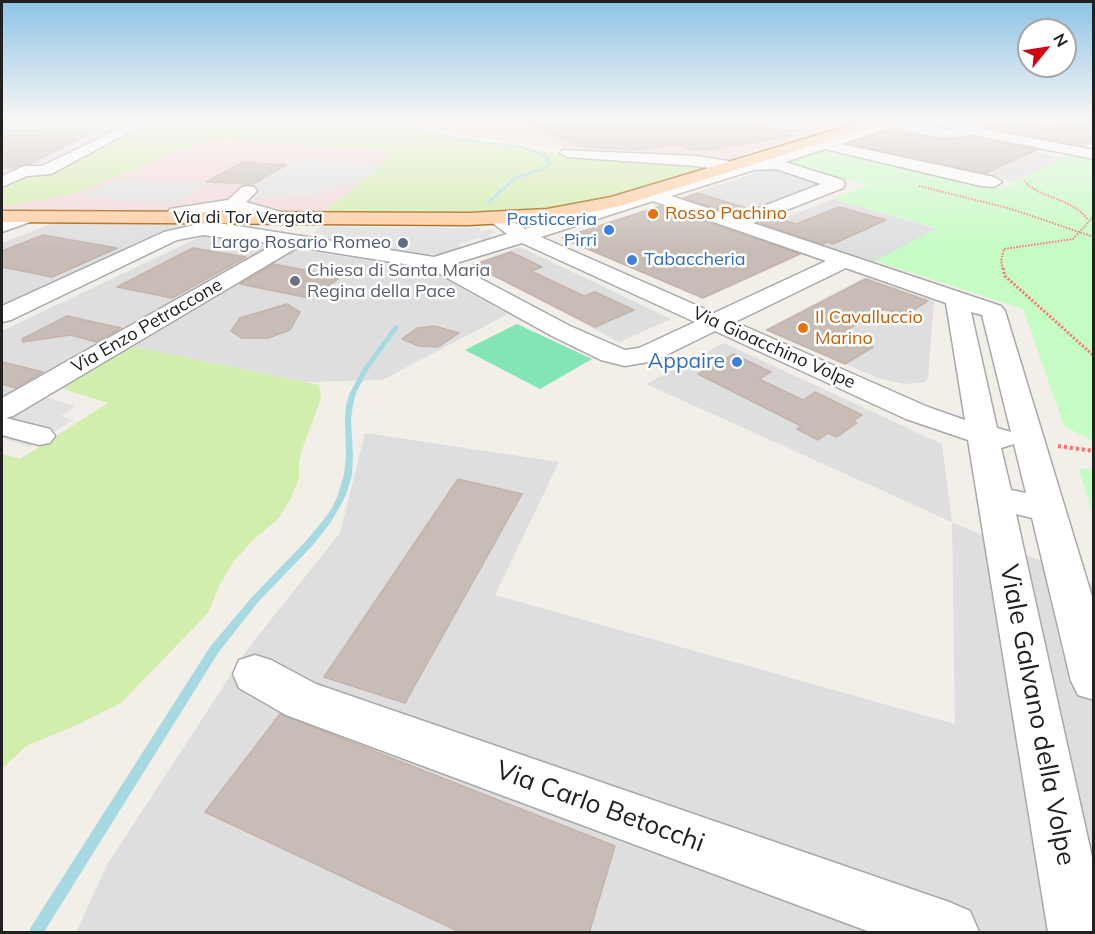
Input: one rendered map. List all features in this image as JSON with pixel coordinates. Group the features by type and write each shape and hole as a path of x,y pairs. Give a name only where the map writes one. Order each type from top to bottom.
{"main road":[{"name":"Via di Tor Vergata","path":"10,224 160,217 495,218 586,209 728,166 745,164"}],"street":[{"path":"2,182 24,171 45,171 60,164"},
{"path":"713,164 728,166"},
{"name":"Via di Tor Vergata","path":"435,263 758,164"},
{"path":"734,224 837,184 780,164"},
{"path":"908,164 994,182"},
{"path":"923,167 932,164"},
{"path":"233,204 248,191"},
{"path":"655,196 993,311 1094,681"},
{"path":"160,217 233,204 280,218"},
{"path":"495,218 523,236"},
{"path":"2,315 171,236 185,232 225,230 435,263 561,331 619,357 645,356 844,261"},
{"name":"Via Gioacchino Volpe","path":"523,236 918,413 983,435 1030,444"},
{"name":"Via Enzo Petraccone","path":"2,410 293,242"},
{"name":"Viale Galvano della Volpe","path":"957,299 1078,933"},
{"path":"2,426 39,436"},
{"path":"995,498 1048,509"},
{"name":"Via Carlo Betocchi","path":"255,674 302,700 949,933"}],"path":[{"path":"1024,181 1033,188 1074,204 1088,220"},
{"path":"911,184 1008,208 1094,237"},
{"path":"1094,216 1073,239 1009,247 1004,249 1001,261 1005,276 1094,356"},
{"path":"1030,444 1094,451"}],"shaded area":[{"path":"2,164 60,164 45,171 24,171 2,182"},
{"path":"148,164 382,164 371,175 319,215 2,213 2,207 77,193"},
{"path":"289,164 383,164 362,181 310,196 299,195 283,199 234,195"},
{"path":"940,164 1052,164 1014,182 992,176 988,179 933,166"},
{"path":"771,168 826,183 739,217 681,197"},
{"path":"122,178 212,183 175,204 77,197"},
{"path":"833,199 938,229 871,263 761,227"},
{"path":"56,222 199,224 146,239 2,306 2,243"},
{"name":"Largo Rosario Romeo","path":"319,227 480,228 480,232 490,229 496,232 488,235 494,238 485,241 478,238 457,245 463,248 442,254 418,255 320,239 325,235 313,234"},
{"path":"202,236 275,246 2,403 2,331"},
{"path":"520,247 671,319 619,342 471,264"},
{"path":"294,249 428,269 508,314 382,380 306,382 125,345"},
{"path":"865,277 934,301 928,378 925,382 905,384 881,379 764,330"},
{"path":"724,343 942,444 952,522 646,384"},
{"path":"41,396 76,406 61,416 73,420 29,447 2,438 2,418"},
{"path":"365,433 559,462 495,595 955,724 952,522 1093,584 1093,932 76,932 107,865 249,647 340,533"}],"green space":[{"path":"59,164 148,164 77,193 2,207 2,183 24,171 45,171"},
{"path":"382,164 694,164 706,167 575,207 515,214 319,215 371,175"},
{"path":"786,164 894,164 1002,189 1054,164 1093,164 1093,441 1064,426 1023,309 875,261 937,228 833,199 868,185"},
{"path":"517,324 592,359 540,389 465,350"},
{"path":"125,345 319,385 321,398 299,461 299,478 279,518 254,539 234,561 219,586 208,613 121,703 77,725 26,746 2,769 2,454 20,459 108,403 54,386"},
{"path":"1093,468 1093,517 1079,469"}],"building":[{"path":"2,164 31,164 13,168 2,168"},
{"path":"240,164 286,165 253,184 206,182"},
{"path":"942,164 1006,164 986,173"},
{"path":"698,193 749,209 735,215 684,198"},
{"path":"660,206 800,254 703,298 562,238"},
{"path":"839,207 886,220 833,244 827,242 823,244 760,223 774,217 796,224"},
{"path":"43,235 117,248 52,277 2,267 2,251"},
{"path":"193,248 246,257 172,298 117,287"},
{"path":"511,252 542,267 531,271 584,296 595,292 634,310 595,327 473,265"},
{"name":"Chiesa di Santa Maria Regina della Pace","path":"273,264 341,277 309,298 240,284"},
{"path":"866,279 928,301 903,316 884,309 840,334 873,347 845,364 767,330"},
{"path":"287,304 300,312 290,330 268,338 242,338 231,331 240,318"},
{"path":"67,316 121,328 97,342 70,335 23,342 22,339"},
{"path":"434,326 459,333 438,347 419,346 402,339 417,328"},
{"path":"733,354 771,372 759,379 803,400 815,392 862,415 853,421 857,423 837,437 828,433 818,440 797,429 801,426 698,374 704,371 699,368 719,357 724,360"},
{"path":"2,362 43,372 15,388 2,384"},
{"path":"458,479 522,494 405,703 324,677"},
{"path":"280,714 615,846 589,933 462,933 205,812"}],"waterway":[{"path":"488,203 515,178 540,170 550,164"},
{"path":"36,932 214,650 255,600 328,520 342,495 348,475 350,457 348,418 353,393 372,358 396,327"}],"place":[{"name":"Rosso Pachino","path":"653,214"},
{"name":"Pasticceria Pirri","path":"609,230"},
{"name":"Largo Rosario Romeo","path":"403,243"},
{"name":"Tabaccheria","path":"632,260"},
{"name":"Chiesa di Santa Maria Regina della Pace","path":"295,281"},
{"name":"Il Cavalluccio Marino","path":"803,328"},
{"name":"Appaire","path":"737,362"}]}
